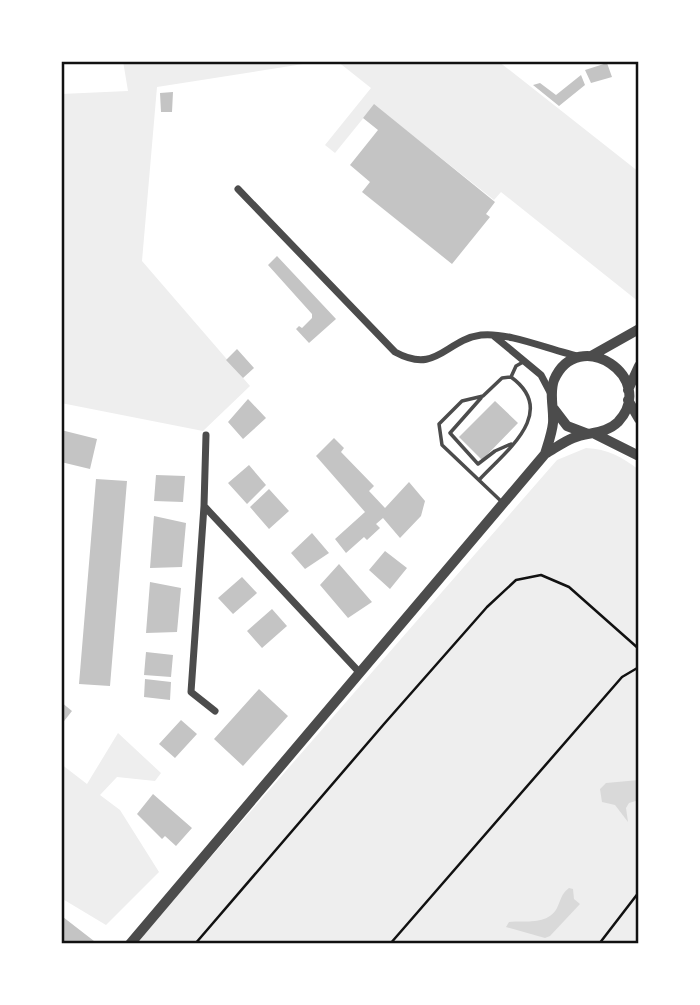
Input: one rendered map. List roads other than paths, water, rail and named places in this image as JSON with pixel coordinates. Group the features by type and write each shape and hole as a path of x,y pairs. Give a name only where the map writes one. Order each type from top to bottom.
{"street":[{"path":"238,189 395,352 407,358 428,360 472,337 494,335 587,356 616,366 624,377 628,395 639,419"},
{"path":"551,396 559,371 639,329"},
{"path":"494,335 541,374 551,396 553,427 545,454"},
{"path":"130,944 545,454 563,443 617,422 639,366"},
{"path":"553,407 566,426 591,434 639,456"},
{"path":"205,435 204,506 191,692 215,711"},
{"path":"204,506 360,673"}],"lane":[{"path":"511,377 516,366 525,361"},
{"path":"511,377 502,378 450,433 478,464 495,451 513,443"},
{"path":"480,479 526,429 531,409 528,394 511,377"},
{"path":"483,396 462,401 439,424 442,445 503,503"}]}
